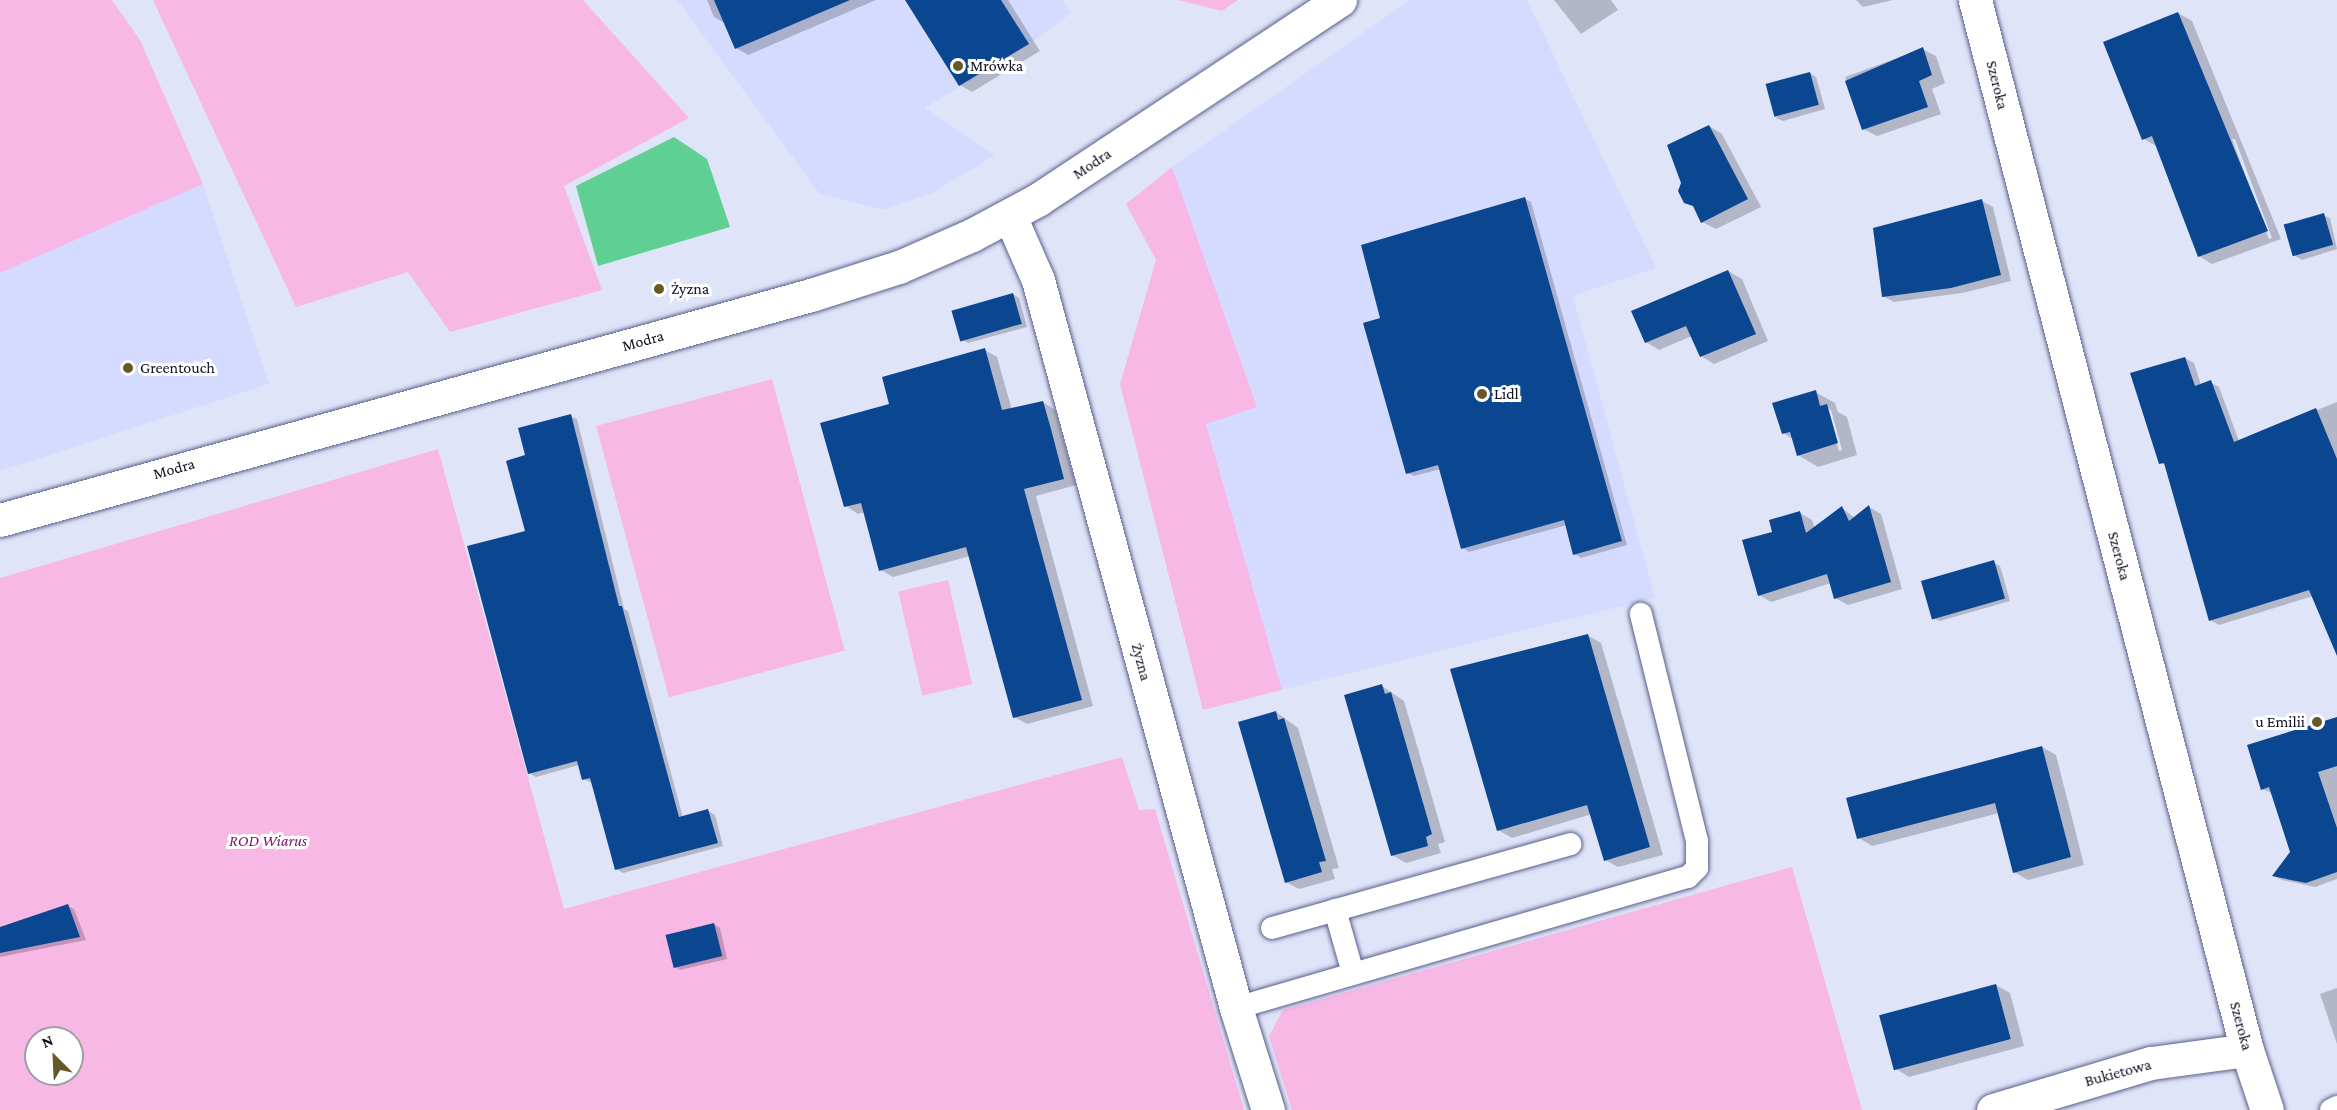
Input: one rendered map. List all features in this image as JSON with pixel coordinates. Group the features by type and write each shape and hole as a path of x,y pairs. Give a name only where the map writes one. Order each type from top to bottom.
{"street":[{"name":"Modra","path":"1242,61 1317,0"},
{"name":"Modra","path":"0,520 864,280 935,253 1010,216 1242,61 1340,0"},
{"name":"Szeroka","path":"1975,0 2247,1050 2267,1110"},
{"name":"Żyzna","path":"1010,216 1038,280 1236,1008 1268,1110"},
{"name":"Bukietowa","path":"1993,1110 2151,1063 2247,1050"}],"lane":[{"path":"1236,1008 1688,877 1697,868 1697,841 1641,614"},
{"path":"1272,928 1570,844"},
{"path":"1335,909 1353,973"},
{"path":"2331,1110 2337,1107"}],"shaded area":[{"path":"677,0 1063,0 1071,13 1034,41 925,108 995,155 934,192 883,210 819,193"},
{"path":"1410,0 1527,0 1656,268 1573,296 1655,598 1282,690 1206,423 1257,407 1172,167"},
{"path":"674,137 707,159 730,227 598,266 576,186"},
{"path":"203,184 269,384 0,471 0,273"}],"green space":[{"path":"0,0 112,0 140,40 203,184 0,273"},
{"path":"153,0 583,0 689,118 564,186 602,290 450,332 408,272 296,307"},
{"path":"1178,0 1238,0 1222,11"},
{"path":"1172,167 1257,407 1206,424 1282,690 1203,710 1120,384 1156,260 1126,204"},
{"path":"772,379 845,650 669,698 596,426"},
{"name":"ROD Wiarus","path":"438,449 564,909 1122,757 1139,810 1155,809 1244,1110 0,1110 0,578"},
{"path":"948,580 972,684 922,696 898,591"},
{"path":"1792,867 1862,1110 1292,1110 1269,1036 1283,1010"}],"building":[{"path":"714,0 850,0 735,49"},
{"path":"905,0 1001,0 1029,44 959,86"},
{"path":"2178,12 2268,231 2198,257 2152,136 2142,140 2103,42"},
{"path":"1923,47 1932,75 1919,81 1928,107 1862,130 1845,81"},
{"path":"1810,72 1819,105 1774,117 1766,84"},
{"path":"1709,125 1748,199 1701,223 1693,206 1684,203 1678,191 1681,183 1667,145"},
{"name":"Lidl","path":"1525,197 1622,541 1573,555 1564,520 1461,549 1438,465 1406,474 1363,323 1380,318 1361,245"},
{"path":"1982,199 2001,275 1951,288 1882,297 1873,228"},
{"path":"2324,213 2333,245 2293,256 2284,225"},
{"path":"1728,270 1756,334 1700,357 1686,326 1645,343 1631,311"},
{"path":"1013,293 1022,324 960,341 951,311"},
{"path":"985,348 1002,410 1043,401 1051,429 1064,479 1024,489 1082,700 1013,718 966,547 879,571 861,503 844,507 820,423 889,404 882,377"},
{"path":"2185,357 2195,386 2211,380 2234,442 2316,408 2337,459 2337,656 2309,590 2209,621 2164,463 2159,464 2130,373"},
{"path":"1816,390 1820,406 1827,404 1838,443 1797,456 1790,432 1782,434 1772,403"},
{"path":"571,414 619,606 622,606 679,817 708,809 718,843 615,870 590,778 582,780 577,761 528,774 467,546 525,531 506,461 525,455 518,428"},
{"path":"1869,505 1891,582 1834,599 1827,574 1758,596 1742,540 1772,532 1769,520 1800,511 1806,533 1842,506 1849,521"},
{"path":"1994,560 2005,598 1932,619 1921,581"},
{"path":"1588,634 1650,847 1604,861 1587,805 1497,831 1450,669"},
{"path":"1382,684 1385,694 1391,692 1432,834 1426,837 1428,846 1391,856 1344,695"},
{"path":"1276,711 1278,720 1284,718 1326,861 1319,862 1322,872 1285,883 1238,722"},
{"path":"2337,717 2337,766 2318,772 2337,828 2337,872 2306,883 2272,876 2290,852 2269,787 2261,790 2247,745"},
{"path":"2042,746 2071,857 2013,873 1995,803 1857,839 1846,798"},
{"path":"68,904 80,937 0,953 0,927"},
{"path":"714,923 722,956 674,968 665,935"},
{"path":"1996,984 2011,1039 1894,1070 1879,1015"}],"place":[{"name":"Mrówka","path":"958,66"},
{"name":"Żyzna","path":"659,289"},
{"name":"Greentouch","path":"128,368"},
{"name":"Lidl","path":"1482,394"},
{"name":"u Emilii","path":"2317,722"}]}
